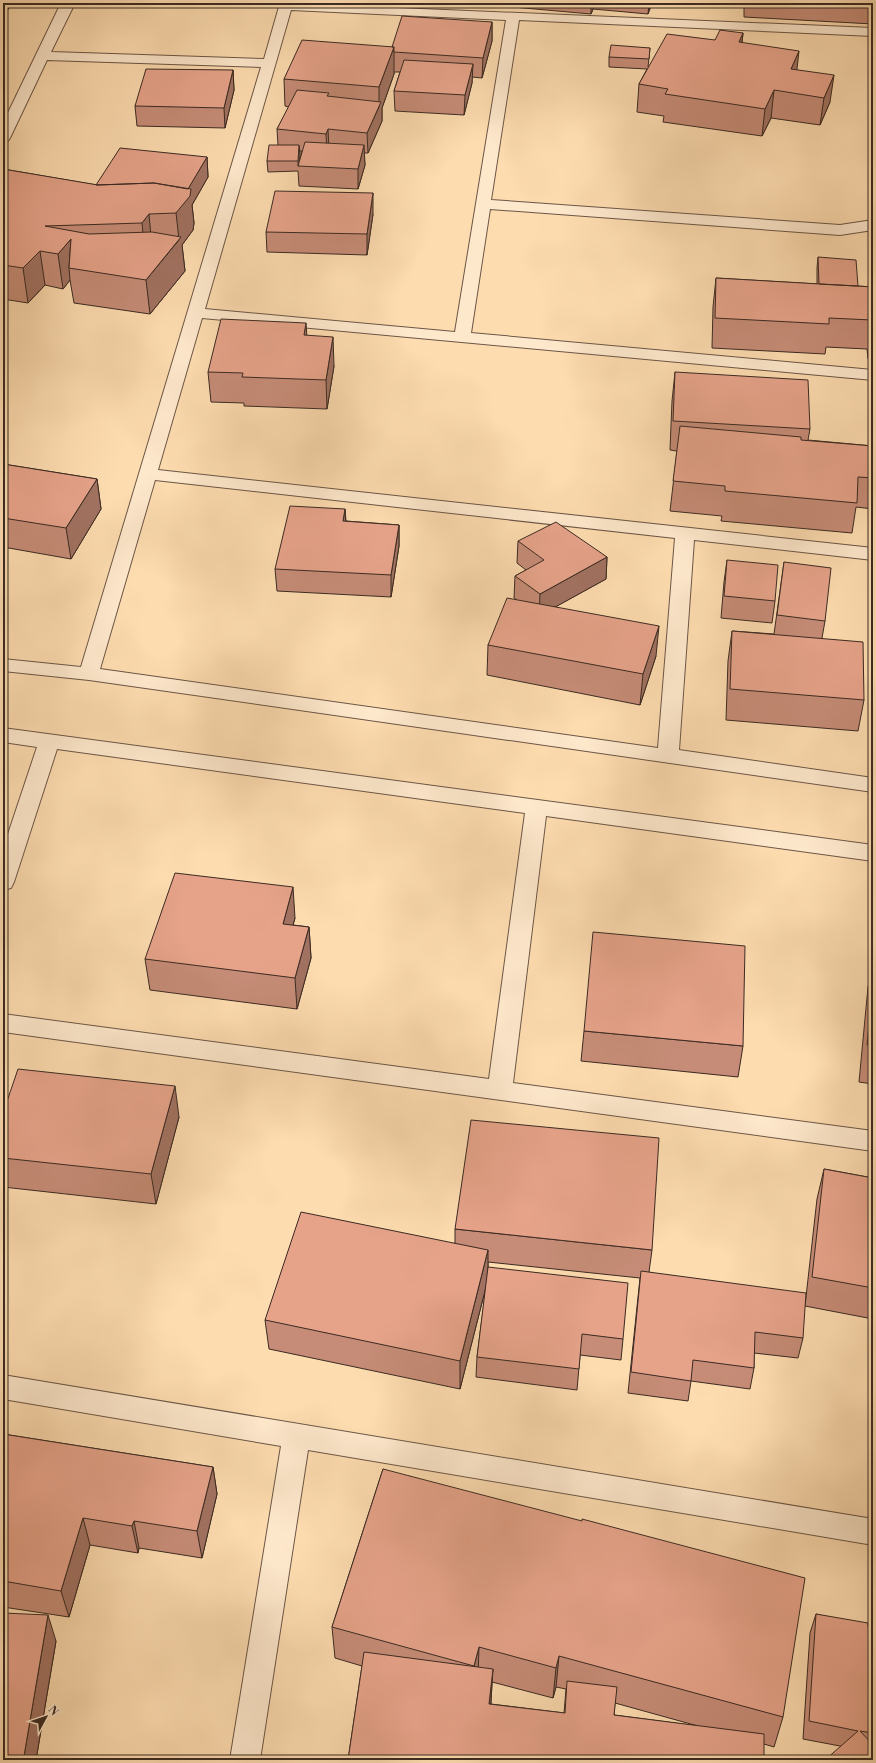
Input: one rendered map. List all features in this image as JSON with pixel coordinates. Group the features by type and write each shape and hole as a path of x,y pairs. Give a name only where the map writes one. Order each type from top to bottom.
{"street":[{"path":"3,138 68,3"},
{"path":"89,674 286,5 873,32"},
{"path":"462,337 513,16"},
{"path":"42,56 269,63"},
{"path":"483,204 840,230 873,226"},
{"path":"196,313 873,375"},
{"path":"149,474 873,554"},
{"path":"668,756 685,533"},
{"path":"3,665 89,674 873,784"},
{"path":"3,735 873,853"},
{"path":"3,882 49,741"},
{"path":"500,1090 536,807"},
{"path":"3,1023 873,1141"},
{"path":"3,1387 873,1532"},
{"path":"244,1760 296,1436"}],"building":[{"path":"402,16 492,22 483,58 394,52 394,47 392,47"},
{"path":"720,30 743,33 739,42 799,51 791,69 834,75 824,98 774,90 765,109 665,94 668,89 639,84 667,34 715,40"},
{"path":"302,40 394,47 379,87 284,79"},
{"path":"611,45 650,48 649,59 609,57"},
{"path":"404,60 473,64 465,95 394,91"},
{"path":"146,69 233,70 224,108 135,106"},
{"path":"297,90 329,93 327,96 381,102 367,133 328,129 326,134 277,129"},
{"path":"305,142 364,145 358,169 298,166"},
{"path":"269,145 299,145 298,161 267,161"},
{"path":"120,148 207,157 188,189 154,183 96,185"},
{"path":"3,169 98,185 154,183 191,189 190,196 176,213 149,214 142,223 45,226 89,234 152,232 181,237 146,280 69,268 71,239 58,254 40,251 23,268 3,265"},
{"path":"275,191 373,193 367,234 266,232"},
{"path":"818,257 856,260 858,286 819,284"},
{"path":"716,278 873,287 873,328 872,320 829,318 829,324 715,318"},
{"path":"221,319 306,323 304,335 333,337 326,380 242,377 243,373 208,372"},
{"path":"675,372 808,380 810,429 673,421"},
{"path":"680,426 801,437 801,440 873,446 873,478 858,477 857,503 725,491 725,486 673,481"},
{"path":"3,464 97,479 66,528 3,518"},
{"path":"290,506 345,509 343,521 399,525 391,575 275,569"},
{"path":"556,522 607,557 540,594 515,576 544,560 518,541"},
{"path":"727,560 778,565 775,601 724,596"},
{"path":"784,562 831,568 825,621 777,615"},
{"path":"507,598 659,626 643,674 488,645"},
{"path":"732,631 863,642 864,700 730,689"},
{"path":"175,873 293,887 283,924 309,927 295,978 145,959"},
{"path":"593,932 745,946 743,1046 584,1031"},
{"path":"873,984 873,1046 867,1045"},
{"path":"18,1069 175,1086 151,1174 3,1158 3,1113"},
{"path":"471,1120 659,1138 652,1250 455,1229"},
{"path":"824,1169 873,1178 873,1288 812,1277"},
{"path":"301,1212 488,1250 460,1361 265,1320"},
{"path":"488,1267 628,1283 623,1339 582,1334 579,1369 477,1357"},
{"path":"641,1271 806,1293 803,1338 755,1332 754,1368 693,1360 691,1381 631,1372"},
{"path":"3,1434 213,1467 197,1531 134,1521 132,1526 83,1518 61,1591 3,1581"},
{"path":"383,1469 582,1521 582,1519 805,1578 783,1717 559,1656 556,1668 479,1647 474,1666 332,1627"},
{"path":"3,1613 48,1615 24,1756 3,1755"},
{"path":"816,1614 868,1623 868,1627 873,1628 873,1733 860,1731 873,1745 873,1760 825,1760 858,1731 809,1721"},
{"path":"364,1652 493,1669 489,1704 565,1713 567,1681 617,1687 614,1715 764,1734 764,1760 348,1760"}]}
